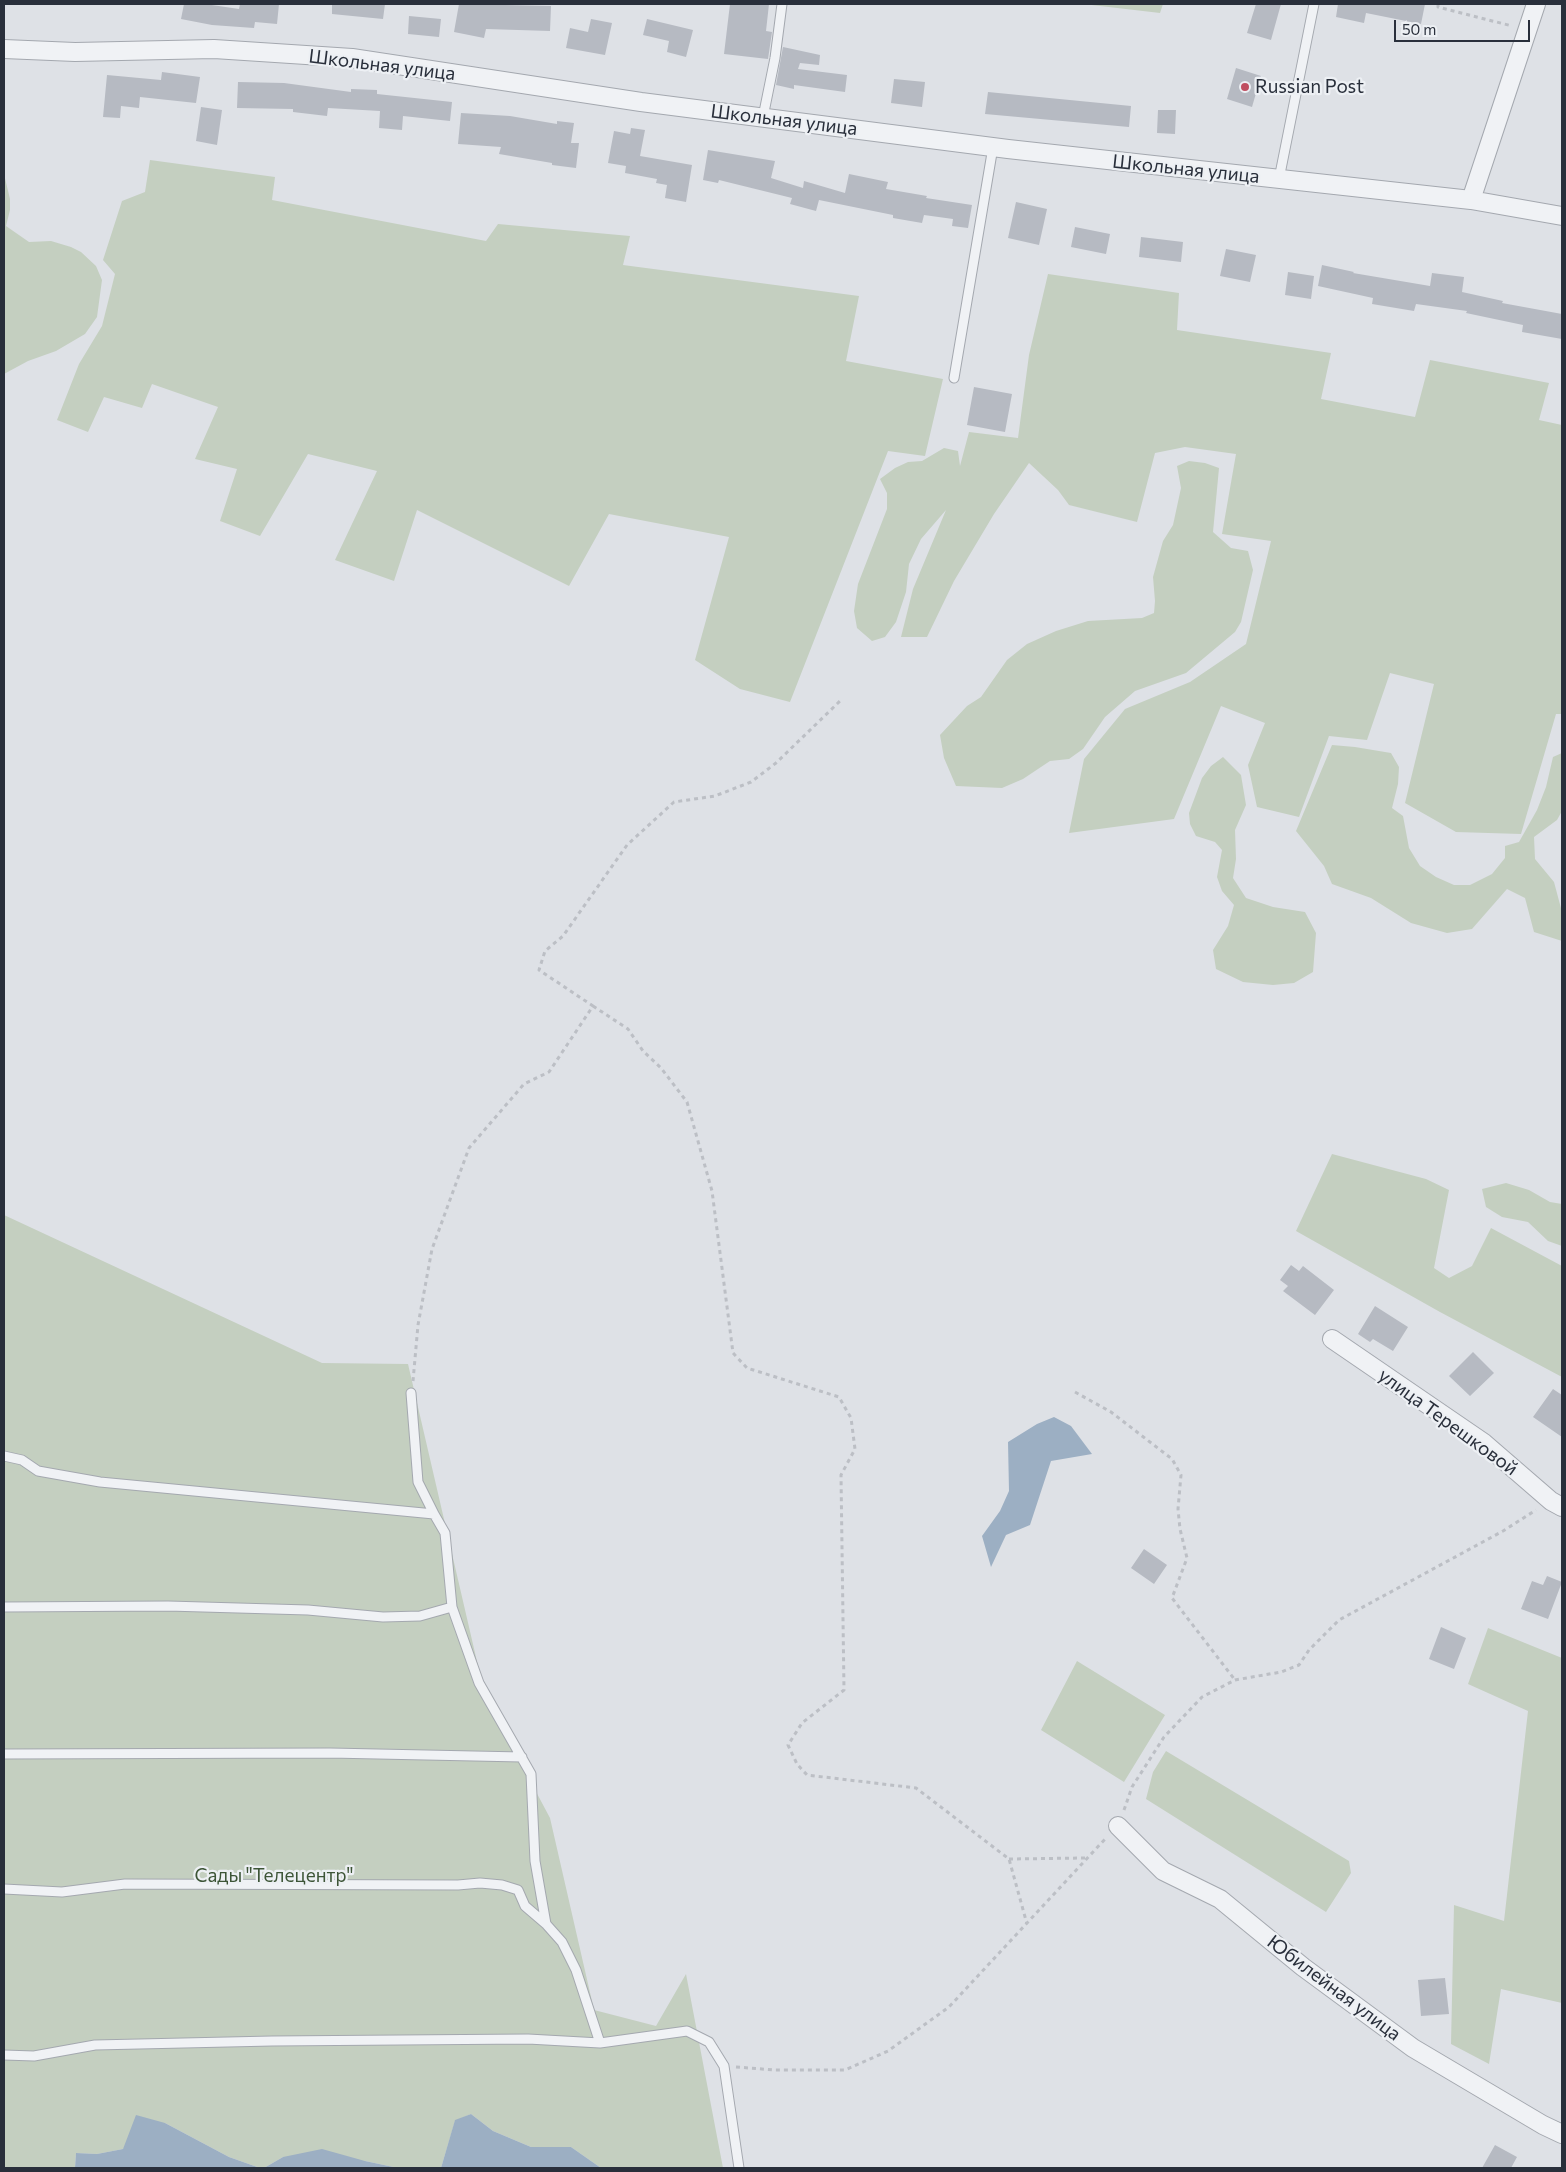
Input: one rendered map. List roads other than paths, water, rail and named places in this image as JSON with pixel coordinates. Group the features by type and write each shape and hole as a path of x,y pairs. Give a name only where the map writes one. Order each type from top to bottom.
{"street":[{"path":"1471,200 1536,4"},
{"name":"Школьная улица","path":"4,49 75,52 214,49 352,58 632,100 993,147 1471,200 1562,216"},
{"name":"улица Терешковой","path":"1332,1339 1484,1443 1557,1504"},
{"name":"Юбилейная улица","path":"1118,1826 1163,1871 1220,1899 1303,1966 1413,2048 1543,2125 1562,2134"}],"lane":[{"path":"763,117 775,58 782,4"},
{"path":"1279,179 1314,4"},
{"path":"954,378 993,147"},
{"path":"412,1393 418,1482 445,1533 452,1606 479,1683 531,1774 535,1861 546,1924"},
{"path":"4,1456 22,1460 38,1471 100,1482 434,1514"},
{"path":"4,1607 178,1606 308,1610 383,1617 420,1616 452,1606"},
{"path":"4,1754 330,1753 522,1757"},
{"path":"4,1889 62,1892 125,1884 438,1885 480,1883 502,1885 518,1890 525,1906 546,1924 562,1942 576,1970 600,2043"},
{"path":"4,2055 34,2056 95,2045 272,2041 528,2039 600,2043 687,2031 709,2042 724,2066 740,2168"}],"water":[{"path":"1054,1417 1071,1426 1092,1454 1051,1461 1030,1525 1006,1535 991,1567 982,1536 1000,1511 1009,1491 1008,1442 1037,1424"},
{"path":"471,2114 493,2131 531,2147 571,2147 601,2168 441,2168 455,2120"},
{"path":"136,2115 165,2123 229,2157 260,2168 75,2168 76,2153 97,2154 123,2149"},
{"path":"322,2149 398,2168 264,2168 283,2157"}],"place":[{"name":"Russian Post","path":"1245,87"}],"park label":[{"name":"Сады \"Телецентр\"","path":"274,1876"}]}
